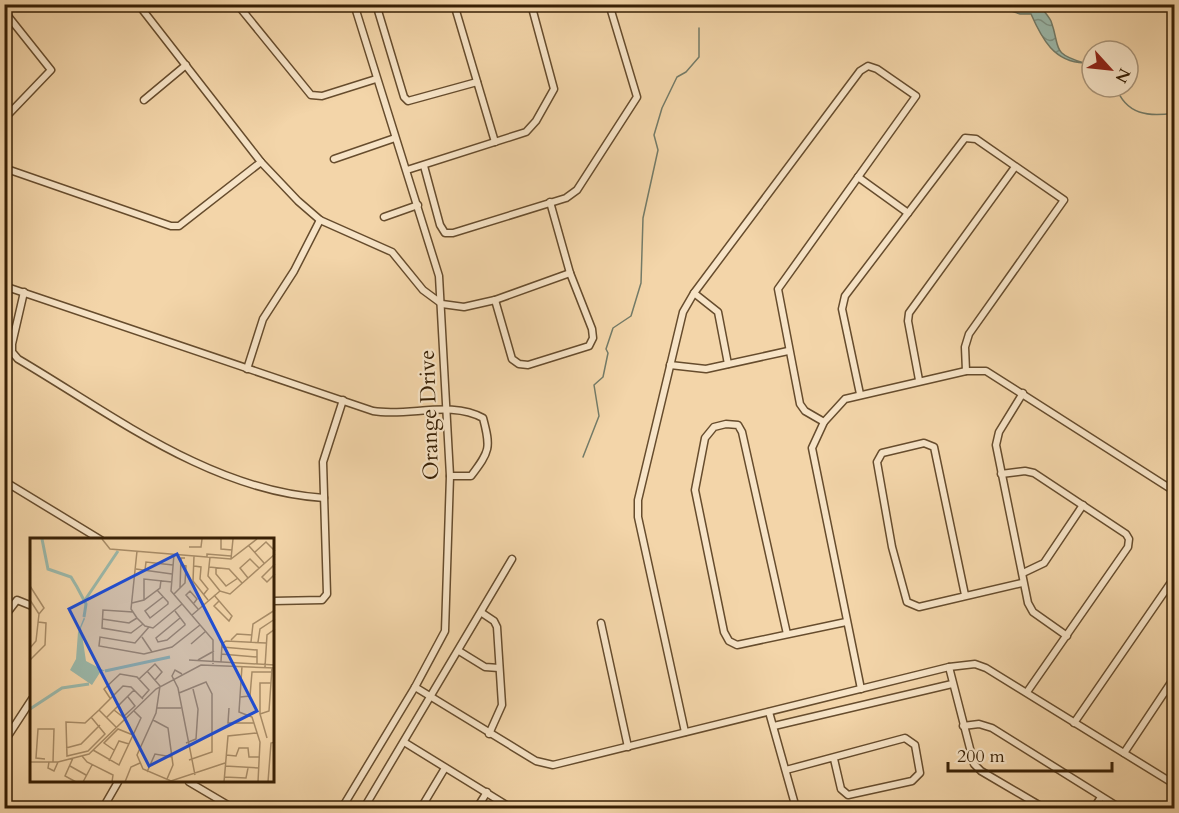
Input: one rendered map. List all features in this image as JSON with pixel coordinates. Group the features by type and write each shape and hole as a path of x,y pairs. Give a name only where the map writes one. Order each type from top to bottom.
{"street":[{"path":"138,4 261,162 320,220 387,248 423,290 442,304 464,307 495,300 570,273"},
{"path":"237,4 311,95 322,96 376,79"},
{"name":"Orange Drive","path":"342,808 415,687 445,631 450,476 442,304 436,263 354,4"},
{"path":"376,4 404,97 408,100 477,82"},
{"path":"454,4 495,142"},
{"path":"407,170 526,132 536,121 554,89 531,4"},
{"path":"424,166 440,225 445,232 453,233 566,198 577,190 636,103 637,91 609,4"},
{"path":"4,11 51,70 4,119"},
{"path":"144,100 186,65"},
{"path":"685,732 638,509 639,489 683,312 694,293 860,71 868,66 877,69 916,96 778,285 778,299 788,351 802,408 824,422"},
{"path":"334,159 395,138"},
{"path":"861,394 842,309 845,296 965,138 976,139 1064,200 969,334 965,347 966,370"},
{"path":"4,168 171,226 179,226 261,162"},
{"path":"919,380 908,321 909,313 1015,167"},
{"path":"858,177 908,213"},
{"path":"495,300 512,359 519,364 528,365 589,346 592,329 570,273 550,202"},
{"path":"384,217 418,205"},
{"path":"247,369 263,319 294,271 320,220"},
{"path":"4,286 247,369 387,413 468,410 483,418 490,445 486,457 471,476 450,476"},
{"path":"24,292 12,344 12,352 18,359 190,460 283,494 324,498"},
{"path":"694,293 718,312 728,364"},
{"path":"670,365 702,369 788,351"},
{"path":"861,689 812,452 813,442 824,422 842,401 861,394 966,370 991,373 1174,491"},
{"path":"1023,393 997,436 1001,474 1023,573 1022,583 1030,608 1067,636"},
{"path":"274,601 312,602 322,600 327,594 323,456 343,400"},
{"path":"787,634 742,432 738,425 726,424 714,428 705,438 694,490 724,632 729,641 737,645 846,622"},
{"path":"965,595 934,447 924,443 882,453 877,462 892,547 907,602 919,607 1022,583"},
{"path":"1001,474 1034,473 1126,534 1129,543 1027,692"},
{"path":"4,481 98,538"},
{"path":"1023,573 1044,563 1083,505"},
{"path":"364,808 482,613 512,559"},
{"path":"1074,723 1174,578"},
{"path":"4,617 17,600 30,605"},
{"path":"482,613 494,621 497,627 502,705 489,734"},
{"path":"601,623 628,747"},
{"path":"459,651 485,667 499,668"},
{"path":"415,687 489,734 547,765 949,667 964,664 981,665 1174,784"},
{"path":"949,667 970,757 978,768 1044,808"},
{"path":"1124,753 1174,678"},
{"path":"774,726 952,684"},
{"path":"4,742 30,702"},
{"path":"770,712 796,808"},
{"path":"963,726 979,724 992,728 1120,808"},
{"path":"786,770 834,759 904,738 915,745 920,773 912,781 848,795 842,789 834,759"},
{"path":"404,742 511,808"},
{"path":"421,808 445,768"},
{"path":"103,808 106,798 117,783"},
{"path":"191,783 233,808"},
{"path":"477,808 487,792"},
{"path":"1094,808 1101,796"}],"water":[{"path":"993,5 1039,5 1051,21 1058,48 1066,56 1080,63 1057,54 1050,48 1031,14 1020,14"}],"waterway":[{"path":"583,457 599,416 594,385 603,377 608,353 606,349 613,328 631,316 641,283 643,218 658,150 654,135 662,108 677,77 686,72 699,57 699,28"},
{"path":"1123,99 1132,109 1139,112 1156,115 1174,113"}]}
